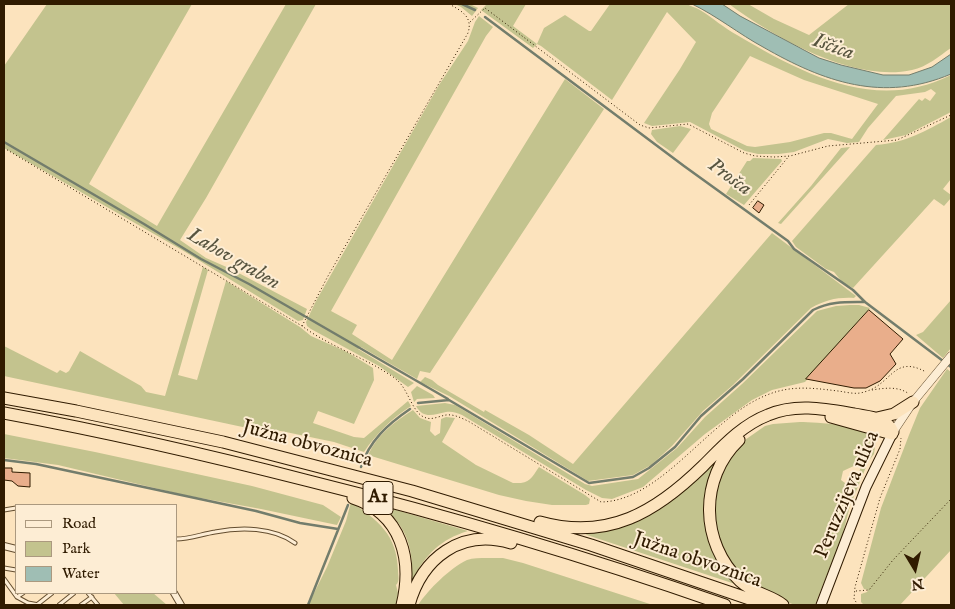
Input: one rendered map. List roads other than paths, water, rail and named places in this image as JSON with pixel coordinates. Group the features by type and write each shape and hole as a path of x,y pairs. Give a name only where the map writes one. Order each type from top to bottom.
{"highway":[{"name":"Južna obvoznica","path":"4,398 223,442 412,492 492,514 663,568 767,605"},
{"path":"492,514 512,514 566,527 592,527 614,524 642,513 663,501 693,476 736,434 768,414 788,409 812,408 875,418 887,417 914,401"},
{"name":"Južna obvoznica","path":"4,413 78,426 189,450 411,506 565,552 725,605"},
{"path":"783,605 754,591 741,582 724,561 714,540 709,518 709,502 714,478 726,455 743,436 757,426 789,415 829,416 896,435"},
{"path":"875,418 888,424 896,435"},
{"path":"189,450 220,463 353,498 364,502 376,510 394,529 403,548 406,574 402,605"},
{"path":"409,605 415,587 430,564 445,551 464,542 494,539 535,550 565,552"}],"main road":[{"name":"Peruzzijeva ulica","path":"822,605 866,487 896,435"}],"street":[{"name":"Peruzzijeva ulica","path":"896,435 914,401 951,356"},
{"path":"175,594 181,605"}],"lane":[{"path":"178,539 216,532 250,530 280,534 295,543"},
{"path":"4,579 15,593"},
{"path":"16,594 28,603 39,605 51,594"},
{"path":"18,597 21,594"},
{"path":"59,605 73,594"},
{"path":"89,594 98,605"},
{"path":"81,605 92,597"}],"water":[{"name":"Iščica","path":"692,4 722,4 740,16 819,58 841,65 883,75 909,75 932,67 951,54 951,74 926,83 902,87 854,85 831,79 754,42"}],"waterway":[{"name":"Prošca","path":"462,4 475,10"},
{"name":"Prošca","path":"485,17 684,166 788,241 794,249 853,290 865,302 951,367"},
{"name":"Lahov graben","path":"4,142 201,259 249,284 448,399"},
{"path":"418,403 449,400 589,483 633,477 649,468 675,447 701,416 743,379 813,310 832,304 865,302"},
{"path":"361,467 374,441 394,421 410,409"},
{"path":"4,460 36,464 256,511 300,523 338,529"},
{"path":"308,605 348,505"}]}
